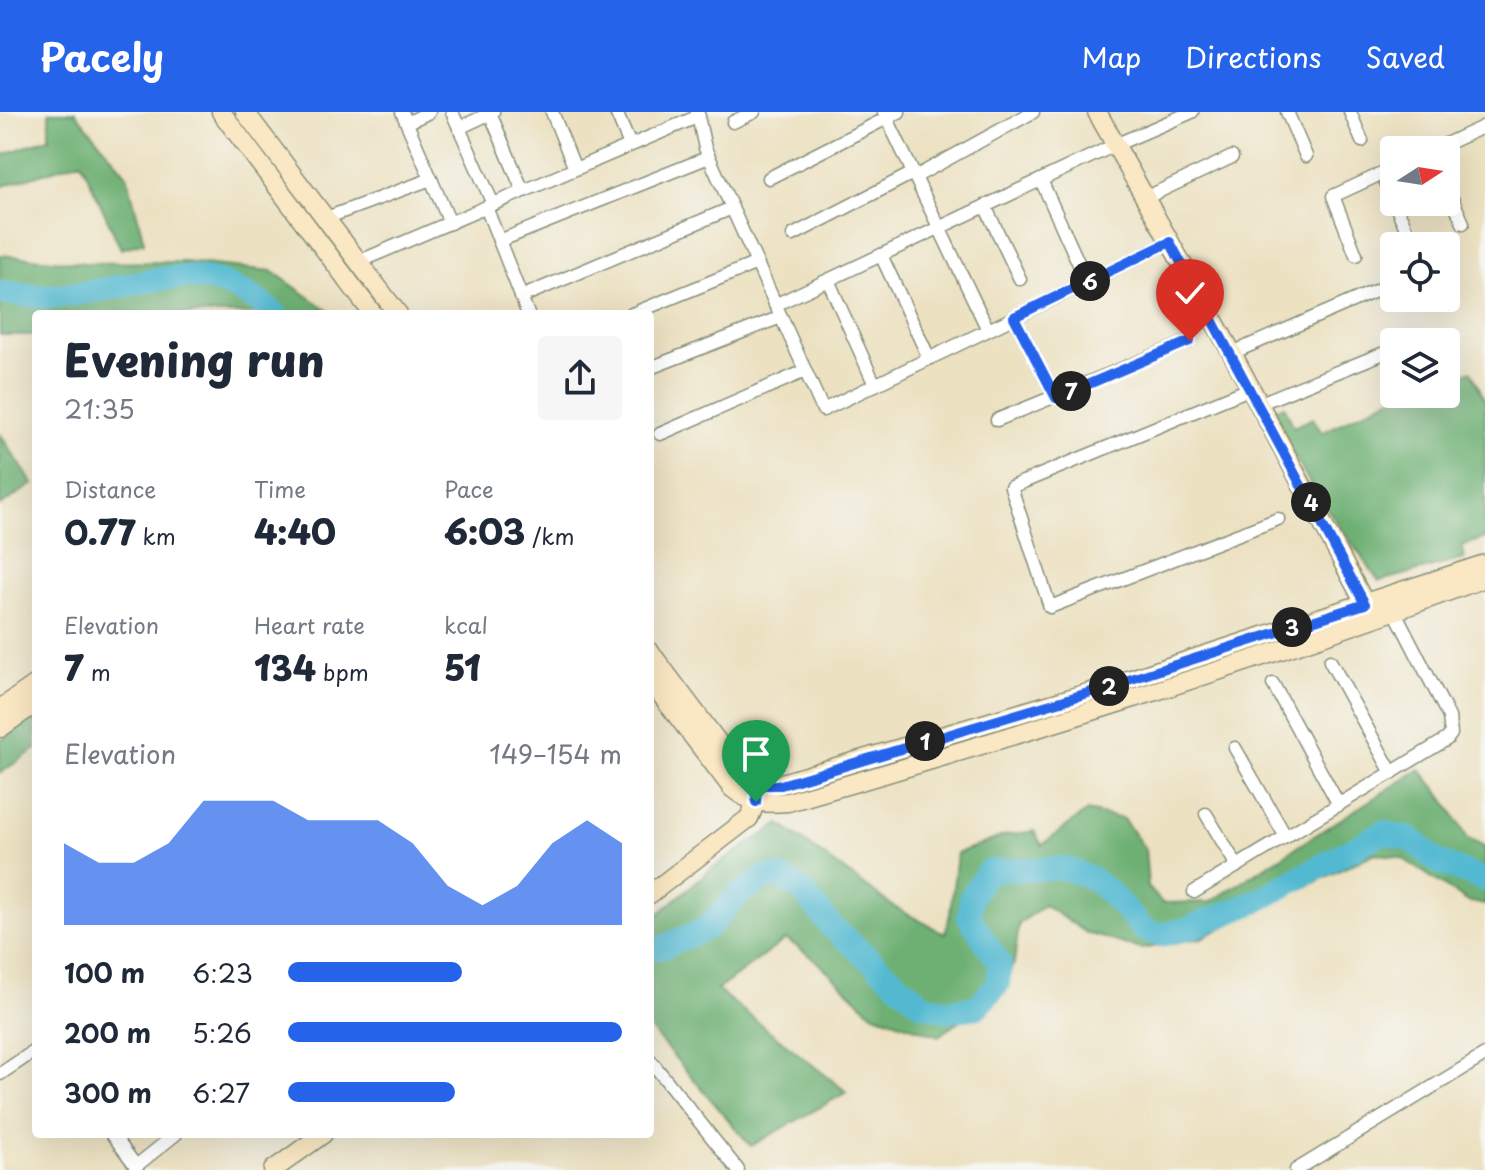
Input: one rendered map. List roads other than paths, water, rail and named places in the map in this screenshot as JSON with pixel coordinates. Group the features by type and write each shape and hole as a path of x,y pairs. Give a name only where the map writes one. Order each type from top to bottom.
{"street":[{"path":"221,112 370,310"},
{"path":"245,112 395,310"},
{"path":"429,112 405,118 450,223"},
{"path":"452,112 490,205 499,241 526,310"},
{"path":"552,112 575,169"},
{"path":"616,112 630,145"},
{"path":"733,122 754,112"},
{"path":"793,235 1033,112"},
{"path":"1097,112 1232,353 1369,611"},
{"path":"775,305 1192,112"},
{"path":"1287,112 1306,156"},
{"path":"1350,112 1362,141"},
{"path":"459,128 492,113 523,191"},
{"path":"358,262 698,114 709,157 823,410 1170,242"},
{"path":"769,178 890,114 914,175 988,330"},
{"path":"1460,139 1484,129"},
{"path":"499,241 709,157"},
{"path":"1145,198 1232,157"},
{"path":"1356,255 1333,196 1380,174"},
{"path":"326,218 431,179"},
{"path":"1041,180 1087,282"},
{"path":"985,206 1020,279"},
{"path":"521,297 732,208"},
{"path":"1460,216 1463,223"},
{"path":"881,255 929,358"},
{"path":"642,310 757,263"},
{"path":"828,280 875,385"},
{"path":"1232,353 1380,289"},
{"path":"654,366 781,317"},
{"path":"1014,317 1056,398"},
{"path":"997,420 1190,341"},
{"path":"1278,519 1050,607 1011,487 1380,354"},
{"path":"660,434 805,371"},
{"path":"1392,604 1485,564"},
{"path":"654,685 732,788 744,798 1088,693 1485,578"},
{"path":"1194,892 1451,734 1451,726 1392,604"},
{"path":"654,657 756,794"},
{"path":"1330,661 1392,773"},
{"path":"1273,684 1339,805"},
{"path":"0,709 32,687"},
{"path":"0,728 32,706"},
{"path":"1235,748 1286,837"},
{"path":"654,891 749,818 756,794"},
{"path":"1206,814 1237,866"},
{"path":"0,1074 32,1053"},
{"path":"1296,1170 1485,1055"},
{"path":"654,1065 738,1170"},
{"path":"115,1138 137,1168 171,1138"},
{"path":"273,1170 317,1138"}],"waterway":[{"path":"0,293 56,296 169,278 194,278 220,282 247,294 269,310"},
{"path":"654,948 661,948 707,928 737,896 763,878 781,877 803,892 833,928 922,1004 949,1011 977,1007 998,984 1000,964 969,917 971,897 988,871 1064,868 1091,878 1108,891 1143,929 1160,935 1187,929 1255,902 1383,832 1411,839 1438,862 1485,880"}]}
